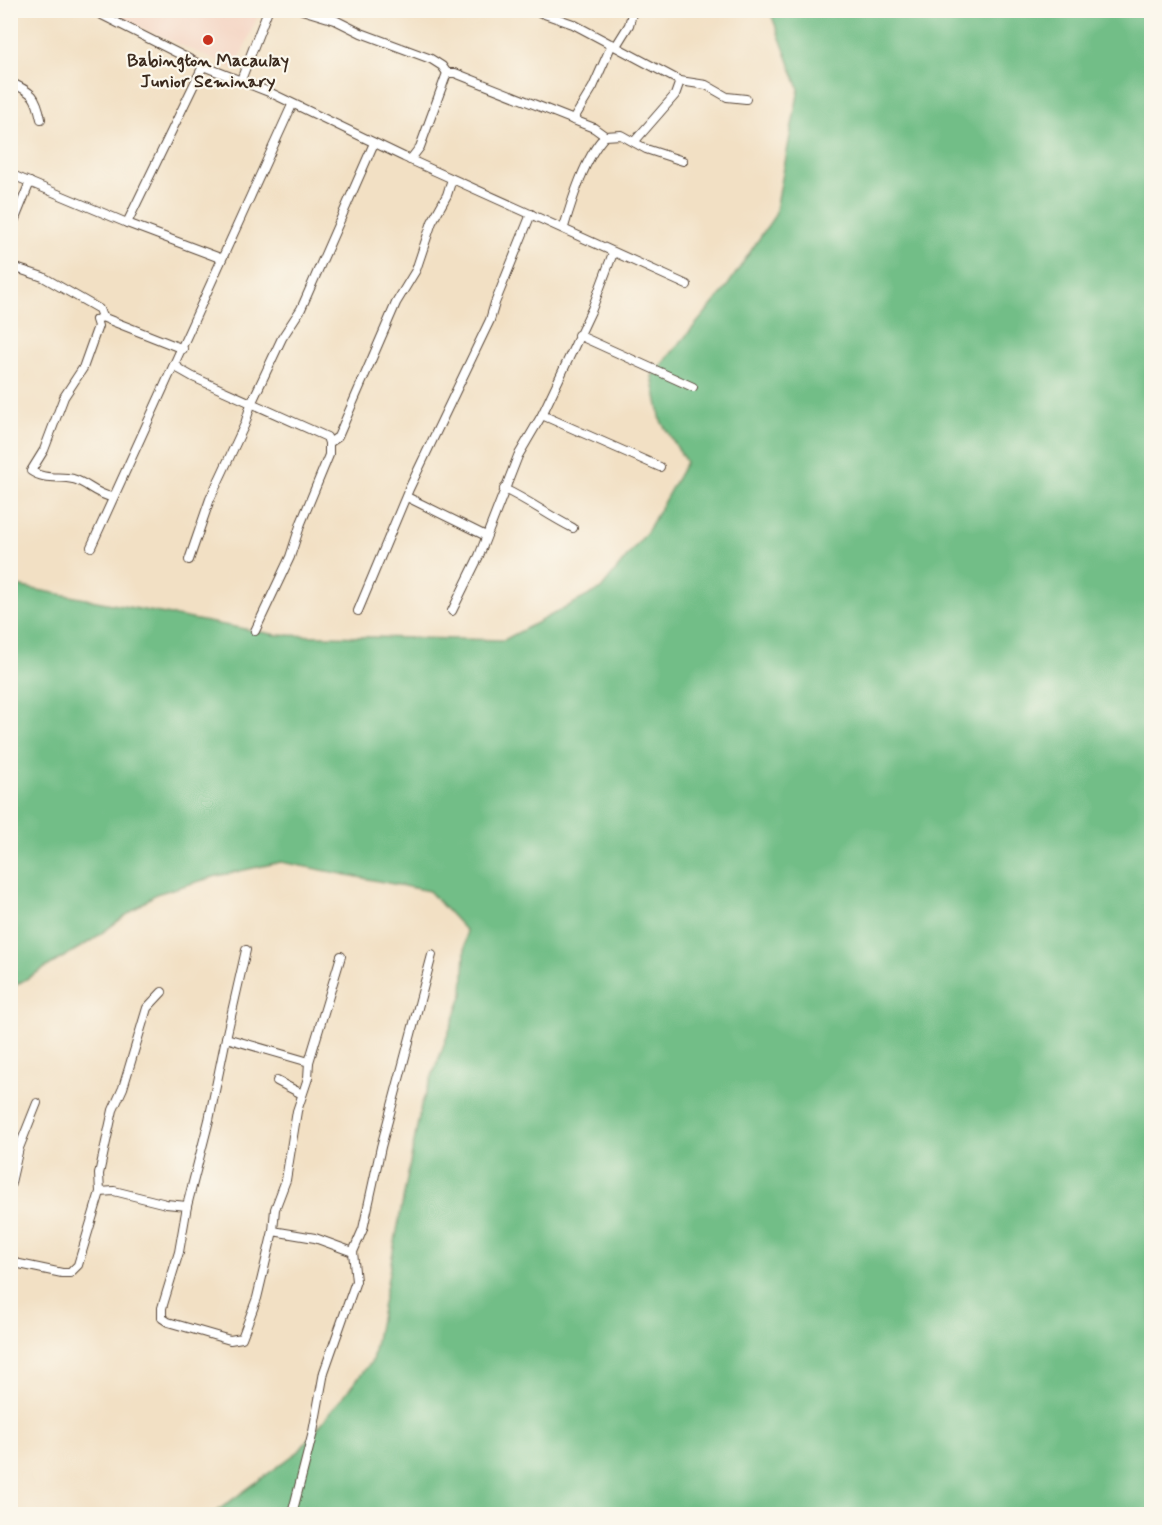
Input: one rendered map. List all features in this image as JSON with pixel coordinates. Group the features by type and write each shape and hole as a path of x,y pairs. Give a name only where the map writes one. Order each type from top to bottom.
{"street":[{"path":"92,10 203,66 241,80 349,129 410,160 564,227 613,253 687,285"},
{"path":"241,80 268,10"},
{"path":"302,10 336,20 361,33 432,59 447,73"},
{"path":"532,10 573,24 680,81 706,85 727,97 746,99"},
{"path":"573,120 614,45 629,25 633,10"},
{"path":"127,223 203,66"},
{"path":"447,73 455,72 573,120 606,136 621,135 683,162"},
{"path":"410,160 420,147 447,73"},
{"path":"634,142 675,95 680,81"},
{"path":"10,82 30,92 37,99 41,119"},
{"path":"91,547 112,497 183,349 220,258 292,105"},
{"path":"564,227 578,185 599,143 606,136"},
{"path":"189,560 210,500 245,424 251,404 282,338 301,309 374,143"},
{"path":"10,174 127,223 220,258"},
{"path":"329,443 338,437 396,303 416,270 432,222 447,195 452,179"},
{"path":"10,231 30,182"},
{"path":"358,611 375,567 465,375 476,344 490,320 531,214"},
{"path":"452,611 529,434 542,415 592,309 613,253"},
{"path":"10,266 43,277 99,309 102,317 183,349"},
{"path":"102,317 96,320 98,326 82,368 64,397 44,450 31,471 51,478 75,479 96,494 112,497"},
{"path":"578,335 693,387"},
{"path":"176,364 185,374 215,385 251,404 283,415 327,437 329,443 329,455 301,523 290,557 255,631"},
{"path":"542,415 660,467"},
{"path":"504,489 529,501 545,514 573,528"},
{"path":"407,497 486,536"},
{"path":"246,950 209,1120 187,1206 179,1252 162,1308 162,1318 168,1322 237,1341 242,1338 257,1298 273,1231 275,1209 287,1173 292,1136 308,1078 309,1062 341,956"},
{"path":"292,1515 314,1432 324,1372 356,1281 353,1252 363,1229 381,1147 432,955"},
{"path":"10,1262 62,1273 75,1270 100,1192 99,1174 112,1110 123,1088 147,1008 162,992"},
{"path":"226,1038 309,1062"},
{"path":"277,1081 302,1094"},
{"path":"10,1187 19,1148 37,1104"},
{"path":"100,1192 114,1191 166,1204 187,1206"},
{"path":"273,1231 315,1238 353,1252"}],"shaded area":[{"name":"Babington Macaulay Junior Seminary","path":"103,11 260,11 235,69"}],"green space":[{"path":"770,11 1151,11 1151,1514 213,1514 299,1451 372,1361 421,1106 463,994 466,931 429,891 281,862 217,876 156,894 89,942 11,988 11,585 277,635 504,640 601,589 647,532 686,462 661,421 652,376 724,291 775,215 799,89"}],"place":[{"name":"Babington Macaulay Junior Seminary","path":"208,40"}]}
